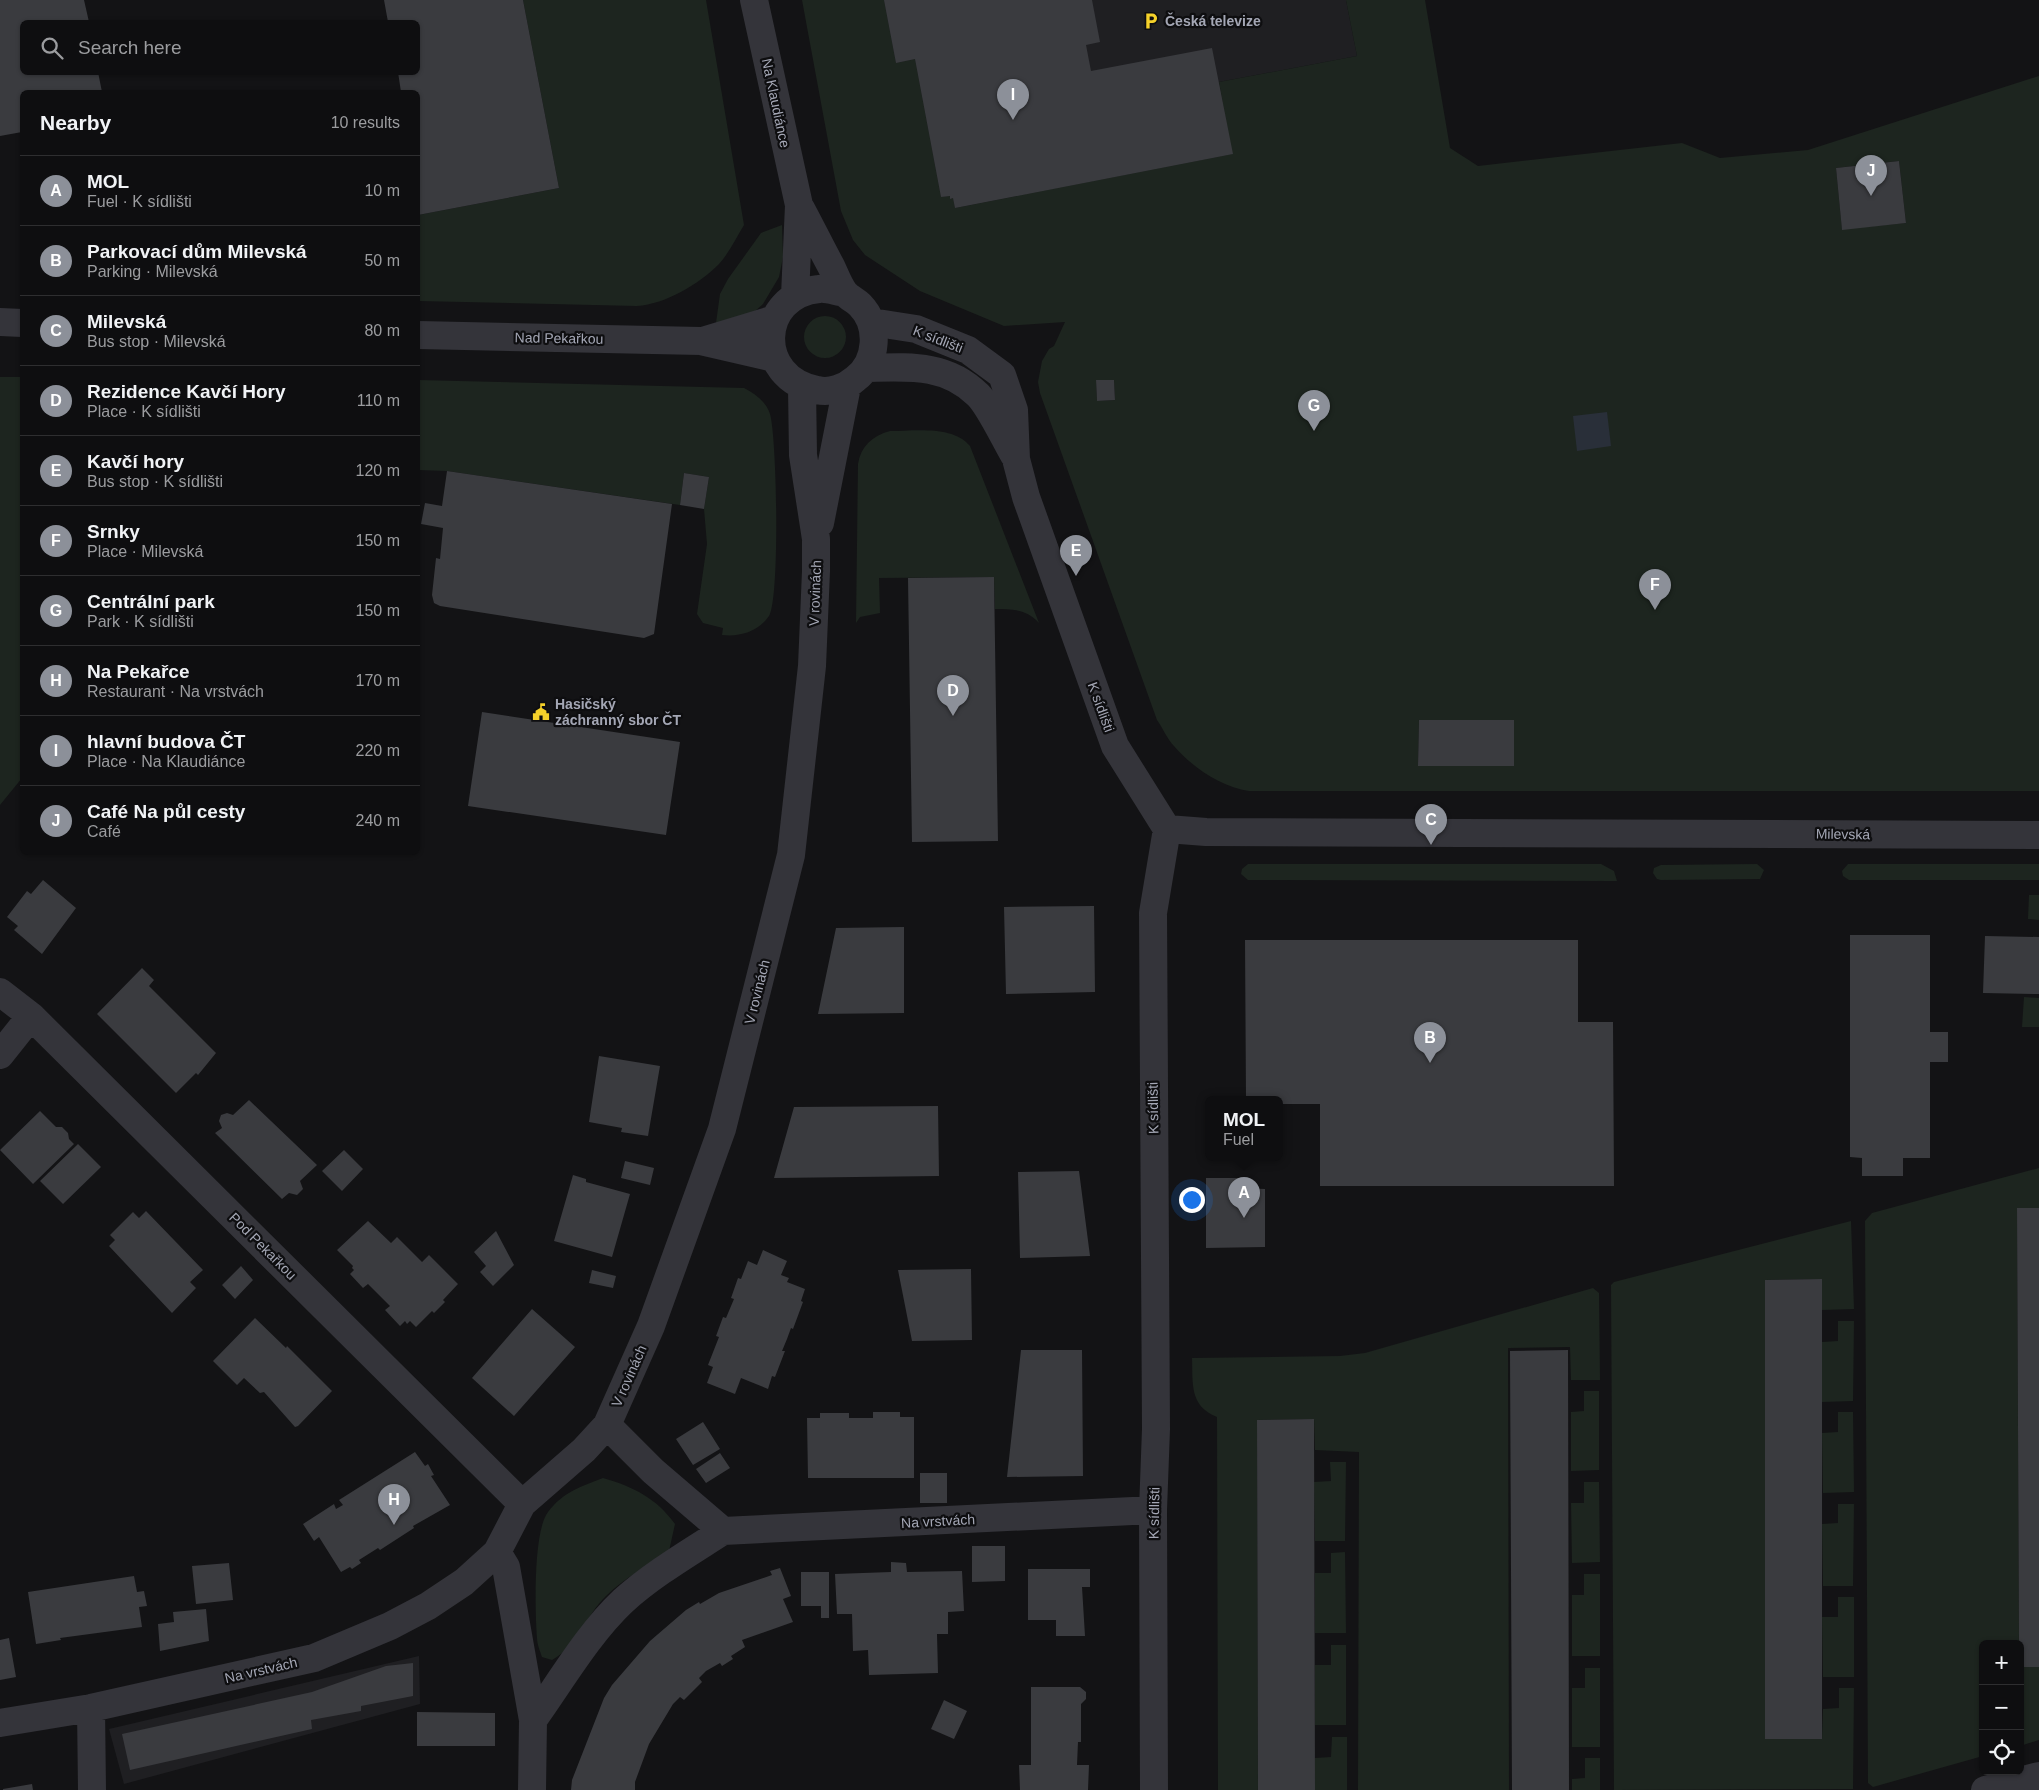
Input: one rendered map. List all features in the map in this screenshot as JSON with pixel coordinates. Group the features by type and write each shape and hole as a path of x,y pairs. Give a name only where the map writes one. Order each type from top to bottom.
{"street":[{"name":"Na Klaudiánce","path":"754,0 799,205 795,296"},
{"name":"Na Klaudiánce","path":"799,205 845,293 861,305 871,322"},
{"path":"845,293 820,288 795,296 783,306 775,319 770,339 774,358 785,376 802,388 825,392 856,377 872,353 874,338 871,322"},
{"name":"Nad Pekařkou","path":"701,341 775,319"},
{"path":"0,322 20,323"},
{"name":"K sídlišti","path":"871,322 916,329 968,350 1002,374 1014,410 1016,459 1026,497 1115,746 1167,829 1153,913 1156,1420 1153,1510 1154,1790"},
{"name":"Nad Pekařkou","path":"420,335 701,341 774,358"},
{"name":"K sídlišti","path":"856,377 921,367 957,379 980,396 1016,459"},
{"name":"V rovinách","path":"816,539 856,377"},
{"name":"V rovinách","path":"497,1552 522,1504 584,1450 607,1424 651,1326 722,1129 791,855 812,666 816,539 803,455 802,388"},
{"name":"Milevská","path":"1167,829 1206,832 2039,835"},
{"name":"Pod Pekařkou","path":"0,992 31,1016 522,1504"},
{"path":"0,1055 31,1016"},
{"name":"V rovinách","path":"607,1424 653,1471 723,1531"},
{"name":"Na vrstvách","path":"723,1531 1153,1510"},
{"path":"533,1720 598,1631 623,1602 670,1566 723,1531"},
{"path":"497,1552 506,1567 533,1720 532,1790"},
{"name":"Na vrstvách","path":"0,1723 91,1708 314,1658 390,1626 428,1606 464,1582 497,1552"},
{"path":"91,1708 92,1790"},
{"path":"1985,1790 2039,1776"}],"shaded area":[{"path":"523,0 706,0 744,225 719,264 702,279 681,292 659,301 637,306 420,301 420,215 559,188"},
{"path":"802,0 884,0 896,63 915,59 941,197 950,196 950,199 953,198 955,208 1232,154 1219,82 1357,56 1346,0 1425,0 1450,148 1478,166 1682,143 1720,158 1808,150 2039,76 2039,791 1249,791 1218,781 1181,754 1169,740 1157,720 1040,393 1038,382 1042,361 1049,349 1054,346 1065,322 1004,326 920,291 865,255 853,240 841,211","holes":["1899,161 1906,223 1842,229 1836,168","1096,380 1114,380 1115,400 1097,401","1419,720 1514,720 1418,766"]},
{"path":"854,0 1346,0 1357,56 1219,82 1233,154 955,208 908,210"},
{"path":"782,225 783,257 779,277 763,304 753,313 716,323 720,294 728,279 761,233"},
{"path":"829,316 837,319 843,325 846,337 843,349 837,355 821,358 813,355 807,349 804,333 807,325 813,319"},
{"path":"0,377 20,377 20,780 0,805"},
{"path":"420,380 744,388 760,398 768,409 772,429 776,484 776,551 775,580 769,616 754,630 742,634 722,635 723,628 703,623 697,614 707,544 704,509 709,477 684,473 680,505 447,471 420,470"},
{"path":"1607,412 1611,446 1577,451 1573,416"},
{"path":"921,430 944,432 963,439 970,446 1039,623 1024,612 995,609 994,577 879,578 880,613 860,617 856,623 859,458 868,443 890,431"},
{"path":"1248,864 1601,864 1614,871 1617,881 1248,880 1241,874 1242,869"},
{"path":"1757,864 1764,870 1760,879 1661,880 1657,879 1653,873 1654,868 1661,865"},
{"path":"1848,864 2039,864 2039,880 1849,880 1843,876 1842,871"},
{"path":"2029,895 2039,895 2039,920 2028,919"},
{"path":"2024,997 2039,998 2039,1027 2022,1027"},
{"path":"2039,1168 2039,1208 2017,1208 2019,1640 1979,1640 1979,1757 1873,1787 1868,1783 1865,1221 1872,1213"},
{"path":"1851,1221 1854,1309 1822,1310 1822,1279 1765,1280 1765,1739 1822,1739 1823,1709 1839,1708 1839,1688 1854,1688 1853,1789 1614,1790 1611,1285 1614,1282"},
{"path":"1593,1288 1599,1293 1600,1380 1571,1380 1570,1347 1508,1348 1509,1790 1358,1790 1359,1452 1315,1450 1314,1419 1257,1420 1258,1790 1218,1790 1217,1417 1201,1407 1194,1393 1192,1358 1340,1356 1365,1353"},
{"path":"1838,1321 1854,1321 1853,1401 1822,1402 1822,1342 1838,1341"},
{"path":"1584,1391 1599,1391 1599,1470 1571,1471 1571,1412 1584,1411"},
{"path":"1838,1412 1853,1412 1854,1492 1823,1493 1822,1433 1838,1432"},
{"path":"1330,1462 1346,1462 1345,1541 1315,1541 1314,1482 1331,1481"},
{"path":"603,1478 625,1485 644,1495 668,1515 675,1524 669,1551 628,1578 606,1596 575,1639 561,1654 552,1660 542,1657 537,1640 536,1572 537,1553 543,1522 548,1512 560,1499 580,1487"},
{"path":"1584,1482 1599,1482 1600,1562 1572,1563 1571,1503 1584,1503"},
{"path":"1838,1504 1854,1504 1853,1586 1823,1586 1822,1524 1838,1523"},
{"path":"1345,1552 1346,1633 1315,1633 1315,1573 1331,1573 1331,1553"},
{"path":"1584,1574 1600,1574 1600,1656 1572,1656 1572,1595 1584,1595"},
{"path":"1838,1597 1854,1597 1854,1677 1823,1677 1822,1617 1838,1617"},
{"path":"1331,1645 1346,1645 1346,1725 1315,1725 1315,1665 1331,1665"},
{"path":"419,1656 420,1704 124,1784 109,1729"},
{"path":"2024,1667 2039,1667 2039,1740 2024,1745"},
{"path":"1585,1668 1600,1668 1600,1747 1572,1747 1572,1688 1585,1688"},
{"path":"1332,1737 1347,1737 1347,1790 1315,1790 1315,1758 1331,1757"},
{"path":"1585,1758 1600,1758 1600,1790 1572,1790 1572,1779 1585,1778"}],"building":[{"path":"0,0 84,0 89,20 20,20 20,75 99,75 102,90 20,90 20,132 0,136"},
{"path":"384,0 523,0 559,188 420,215 420,90 401,90 398,75 420,75 420,20 388,20"},
{"path":"884,0 1092,0 1100,42 1086,45 1091,71 1212,48 1233,154 955,208 953,198 950,199 950,196 941,197 915,59 896,63"},
{"path":"1899,161 1906,223 1842,230 1836,168"},
{"path":"1096,380 1114,380 1115,400 1097,401"},
{"path":"447,471 672,504 654,634 644,638 440,606 434,603 432,595 436,558 440,559 443,528 421,524 425,503 442,506"},
{"path":"684,473 709,477 704,509 680,505"},
{"path":"994,577 998,841 912,842 908,578"},
{"path":"482,712 680,742 666,835 468,806"},
{"path":"1419,720 1514,720 1514,766 1418,766"},
{"path":"43,880 76,908 42,954 14,930 18,926 7,917 27,891 31,894"},
{"path":"1094,906 1095,992 1006,994 1004,907"},
{"path":"904,927 904,1013 818,1014 836,928"},
{"path":"1850,935 1930,935 1930,1032 1948,1032 1948,1062 1930,1062 1930,1158 1903,1158 1903,1176 1862,1176 1862,1158 1850,1157"},
{"path":"1985,936 2039,937 2039,994 1983,993"},
{"path":"1245,940 1578,940 1578,1022 1613,1022 1614,1186 1320,1186 1320,1104 1283,1104 1283,1096 1246,1096"},
{"path":"142,968 154,980 149,986 216,1053 198,1075 196,1073 176,1093 97,1014"},
{"path":"599,1056 660,1066 648,1136 621,1132 622,1128 589,1122"},
{"path":"249,1100 317,1165 300,1181 303,1189 297,1195 289,1193 282,1199 215,1133 222,1128 219,1121 221,1115 227,1113 233,1115"},
{"path":"938,1106 939,1176 774,1178 794,1107"},
{"path":"40,1111 56,1127 62,1127 74,1144 33,1184 0,1150"},
{"path":"78,1144 101,1167 63,1204 40,1181"},
{"path":"344,1150 363,1169 342,1191 322,1171"},
{"path":"625,1161 654,1168 650,1185 621,1178"},
{"path":"1079,1171 1090,1256 1020,1258 1018,1172"},
{"path":"573,1175 586,1179 586,1182 630,1194 612,1257 554,1241"},
{"path":"1206,1178 1244,1178 1244,1188 1265,1189 1265,1247 1206,1248"},
{"path":"2017,1208 2039,1208 2039,1667 2024,1667 2024,1640 2019,1640"},
{"path":"146,1211 203,1270 190,1282 196,1288 172,1313 109,1246 115,1240 110,1235 133,1212 139,1218"},
{"path":"368,1221 391,1243 397,1237 422,1262 429,1255 458,1284 443,1300 445,1302 434,1313 432,1311 416,1327 410,1321 407,1324 405,1321 400,1326 385,1310 390,1306 368,1284 363,1288 350,1274 354,1270 353,1266 337,1250"},
{"path":"496,1231 514,1265 493,1286 480,1272 486,1266 474,1252"},
{"path":"763,1250 787,1261 781,1275 789,1278 787,1282 805,1289 801,1301 803,1302 782,1351 785,1351 775,1377 772,1376 768,1389 741,1378 735,1394 707,1383 713,1367 708,1365 719,1337 716,1336 723,1317 726,1318 734,1299 731,1298 738,1278 741,1279 748,1261 757,1265"},
{"path":"241,1266 253,1280 235,1299 222,1285"},
{"path":"971,1269 972,1340 912,1341 898,1270"},
{"path":"592,1270 616,1276 613,1288 589,1283"},
{"path":"1822,1279 1822,1739 1765,1739 1765,1280"},
{"path":"532,1309 575,1347 514,1416 472,1378"},
{"path":"255,1318 286,1348 287,1346 332,1391 298,1426 295,1427 264,1392 260,1393 244,1378 237,1385 213,1361"},
{"path":"1021,1350 1082,1350 1083,1476 1007,1477"},
{"path":"1568,1350 1569,1790 1512,1790 1510,1351"},
{"path":"873,1412 900,1412 900,1417 914,1417 914,1478 808,1478 807,1418 820,1418 820,1413 849,1413 849,1418 873,1418"},
{"path":"1314,1419 1315,1790 1258,1790 1257,1420"},
{"path":"703,1422 720,1449 693,1465 676,1439"},
{"path":"415,1452 425,1466 428,1464 434,1475 431,1476 450,1505 413,1526 414,1528 380,1550 378,1548 359,1560 361,1563 352,1569 350,1567 341,1572 319,1537 314,1541 303,1524 334,1504 336,1509 343,1505 339,1500"},
{"path":"720,1453 730,1468 706,1483 696,1469"},
{"path":"920,1473 947,1473 947,1503 920,1503"},
{"path":"972,1546 1005,1546 1005,1581 972,1582"},
{"path":"891,1562 906,1563 907,1572 962,1571 964,1611 948,1612 948,1634 937,1634 938,1673 869,1675 868,1650 853,1651 852,1614 837,1614 835,1574 891,1572"},
{"path":"229,1563 233,1600 196,1604 192,1566"},
{"path":"780,1568 791,1596 783,1599 793,1622 742,1640 745,1647 731,1656 733,1659 722,1666 720,1663 706,1671 699,1678 702,1682 684,1700 680,1697 673,1704 649,1744 635,1782 635,1790 571,1790 572,1780 604,1698 612,1685 650,1641 686,1610 699,1602 700,1604 719,1593 772,1575 770,1571"},
{"path":"1028,1569 1090,1569 1090,1587 1082,1587 1085,1636 1056,1636 1056,1620 1028,1620"},
{"path":"801,1572 829,1572 829,1618 821,1618 821,1606 801,1606"},
{"path":"134,1576 137,1592 144,1591 147,1606 139,1607 142,1627 60,1638 61,1640 36,1644 28,1592"},
{"path":"206,1609 209,1641 160,1651 158,1624 174,1622 173,1612"},
{"path":"9,1638 16,1677 0,1680 0,1640"},
{"path":"413,1663 413,1696 361,1706 361,1711 311,1720 312,1729 130,1770 122,1734 312,1692 386,1666"},
{"path":"1031,1687 1080,1687 1086,1692 1086,1699 1081,1704 1081,1742 1078,1742 1077,1765 1089,1765 1088,1790 1020,1790 1019,1765 1031,1765"},
{"path":"944,1700 967,1711 954,1739 931,1729"},
{"path":"417,1712 495,1713 495,1746 417,1746"},
{"path":"32,1784 33,1790 3,1790 3,1789"}],"place":[{"name":"Česká televize","path":"1151,21"},
{"name":"hlavní budova ČT","path":"1013,120"},
{"name":"Café Na půl cesty","path":"1871,196"},
{"name":"Centrální park","path":"1314,431"},
{"name":"Kavčí hory","path":"1076,576"},
{"name":"Srnky","path":"1655,610"},
{"name":"Hasičský záchranný sbor ČT","path":"541,712"},
{"name":"Rezidence Kavčí Hory","path":"953,716"},
{"name":"Milevská","path":"1431,845"},
{"name":"Parkovací dům Milevská","path":"1430,1063"},
{"name":"MOL","path":"1244,1218"},
{"name":"Na Pekařce","path":"394,1525"}]}
